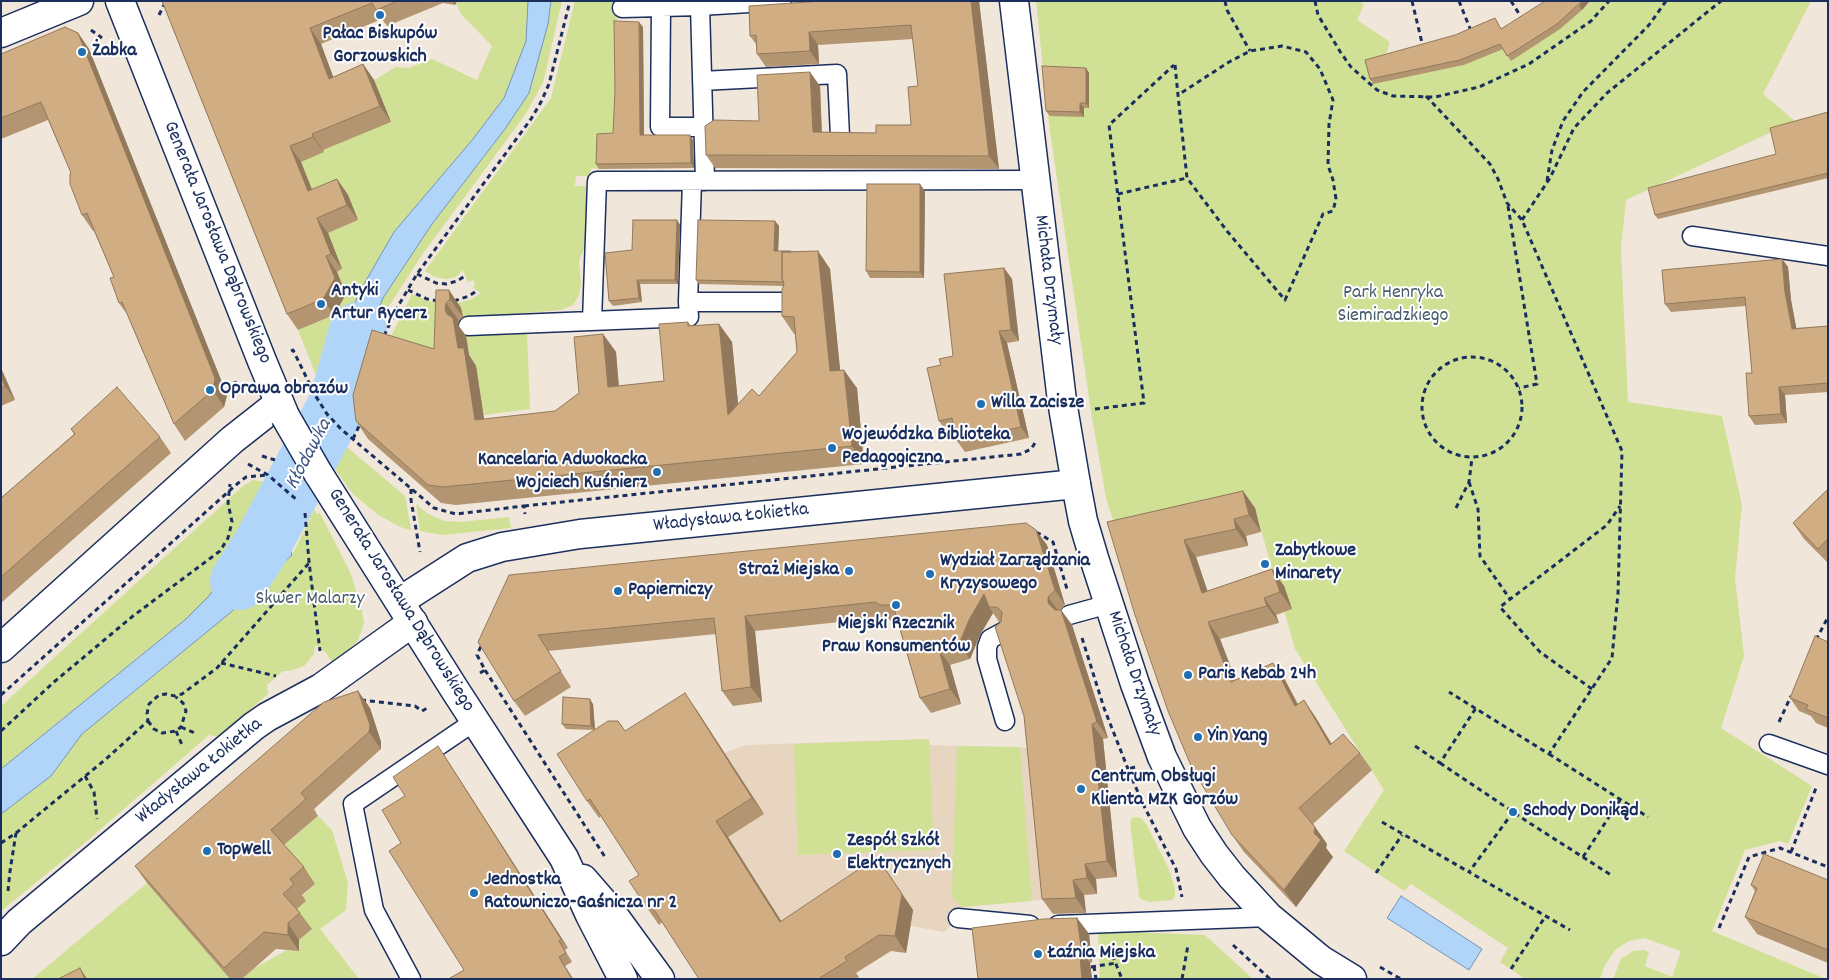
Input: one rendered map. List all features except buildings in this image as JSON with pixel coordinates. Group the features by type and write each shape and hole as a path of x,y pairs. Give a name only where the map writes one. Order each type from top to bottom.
{"main road":[{"path":"1,33 79,1"},
{"name":"Generała Jarosława Dąbrowskiego","path":"120,1 282,409 318,473 564,858 608,909 656,972"},
{"name":"Michała Drzymały","path":"1014,1 1034,180 1065,417 1076,484 1084,521 1135,684 1162,757 1188,811 1210,848 1232,877 1269,917 1321,960 1352,979"},
{"path":"1,648 232,440 282,409"},
{"name":"Władysława Łokietka","path":"9,921 267,716 321,688 467,558 502,547 580,534 1076,484"},
{"name":"Generała Jarosława Dąbrowskiego","path":"564,858 590,915 624,979"}],"lane":[{"path":"622,8 782,1"},
{"path":"661,6 660,127 703,127"},
{"path":"468,326 689,317 688,302 703,127 700,6"},
{"path":"702,81 837,74 840,136"},
{"path":"592,321 597,181 1034,180"},
{"path":"1692,236 1828,256"},
{"path":"688,302 786,302"},
{"path":"1072,614 1109,604"},
{"path":"1003,632 990,639 986,647 987,658 1005,721"},
{"path":"411,979 374,910 353,804 475,721"},
{"path":"1769,744 1828,765"},
{"path":"961,926 978,921 1021,926 1269,917"},
{"path":"628,979 656,972"}],"path":[{"path":"381,343 389,323 417,274 531,119 541,102 549,84 570,1"},
{"path":"1225,1 1227,10 1250,51"},
{"path":"1315,1 1318,14 1341,53 1351,67 1377,90 1393,96 1435,97 1479,87 1529,64 1591,22 1609,1"},
{"path":"1412,1 1424,54"},
{"path":"1460,1 1472,33"},
{"path":"1511,1 1526,25"},
{"path":"1547,182 1552,150 1563,121 1583,92 1649,25 1666,1"},
{"path":"1522,220 1547,182 1574,128 1607,93 1721,1"},
{"path":"1094,416 1094,409 1144,403 1109,125 1174,64 1186,178 1227,231 1285,300 1322,214 1333,212 1336,199 1328,165 1329,124 1332,100 1320,69 1306,52 1282,46 1250,51 1229,62 1178,95"},
{"path":"1426,96 1490,164 1507,204 1537,384 1519,388"},
{"path":"1118,194 1186,178"},
{"path":"1507,204 1522,220 1622,452 1618,593 1612,658 1549,754"},
{"path":"417,274 436,283 446,284 457,281 465,276"},
{"path":"408,290 427,299 443,301"},
{"path":"448,301 469,296 478,290"},
{"path":"1474,357 1491,360 1506,370 1519,388 1522,399 1522,417 1516,433 1505,447 1489,455 1472,458 1456,456 1442,448 1431,437 1424,423 1422,407 1425,391 1432,377 1443,366 1458,359 1474,357"},
{"path":"314,394 341,429 410,488"},
{"path":"353,439 360,426 362,417"},
{"path":"524,506 1021,454 1031,449 1037,441 1035,422 1065,417"},
{"path":"1456,508 1469,482 1472,458"},
{"path":"1,695 246,477 268,475 298,500"},
{"path":"1,731 133,616 220,551 228,538 232,522 228,503 231,480"},
{"path":"1469,482 1478,509 1480,556 1510,600"},
{"path":"1592,689 1540,652 1500,607 1608,525 1621,504"},
{"path":"1028,534 1038,533 1053,542 1072,614 1104,708 1143,804 1176,869 1181,888 1188,950 1182,979"},
{"path":"175,696 183,703 186,711 182,727 176,731 162,733 154,729 148,721 146,714 150,704 159,695 175,696 182,694 221,663 309,562"},
{"path":"1816,642 1828,617"},
{"path":"221,663 283,678"},
{"path":"485,670 606,858"},
{"path":"1449,692 1648,817"},
{"path":"1769,744 1792,693"},
{"path":"1440,763 1476,708"},
{"path":"1,843 86,776 148,721"},
{"path":"1415,746 1611,875"},
{"path":"1128,769 1162,757"},
{"path":"86,776 94,792 98,826"},
{"path":"1791,852 1817,784"},
{"path":"1583,857 1620,800"},
{"path":"1469,872 1514,812"},
{"path":"1382,822 1570,930"},
{"path":"9,921 10,871 16,833"},
{"path":"1376,873 1402,835"},
{"path":"1719,928 1749,857 1780,848 1828,867"},
{"path":"1511,969 1545,917"},
{"path":"1100,923 1122,979"},
{"path":"1096,979 1092,966 1116,964"},
{"path":"1378,966 1401,979"}],"shaded area":[{"name":"Zespół Szkół Elektrycznych","path":"696,709 724,753 746,745 929,739 930,745 1040,748 1051,899 961,907 958,918 944,932 911,926 663,922 659,925 655,919 650,891 601,816 599,818 568,770 637,747"}],"green space":[{"path":"457,1 528,1 526,41 504,98 473,139 394,232 360,291 320,385 298,330 334,315 346,294 337,272 342,270 322,233 333,231 358,220 313,209 276,90 330,68 340,96 391,121 374,80 396,67 409,68 432,59 477,80 492,46 461,14 456,3"},
{"path":"551,1 562,1 543,83 525,115 422,255 387,309 369,357 352,428 344,417 362,351 383,298 432,224 505,129 529,93 548,24"},
{"path":"575,1 616,1 619,137 601,139 599,169 591,168 590,176 576,176 575,186 590,186 586,245 579,261 581,285 579,295 573,305 561,310 466,318 527,330 530,409 484,415 468,353 385,348 412,294 431,302 454,304 472,299 481,293 473,288 475,282 473,280 468,282 463,270 456,277 446,279 435,277 425,271 551,98"},
{"name":"Park Henryka Siemiradzkiego","path":"1036,1 1360,1 1364,5 1357,20 1390,42 1386,54 1408,62 1410,76 1464,65 1582,10 1591,1 1811,1 1763,94 1795,121 1626,200 1621,248 1628,402 1722,416 1742,505 1735,578 1744,656 1721,728 1812,786 1788,844 1780,841 1745,850 1712,931 1826,979 1613,979 1621,959 1633,951 1644,950 1649,952 1645,966 1672,977 1681,951 1644,938 1629,941 1615,950 1604,967 1600,979 1525,979 1500,962 1508,948 1411,884 1404,891 1344,851 1384,790 1295,649 1255,509 1119,539 1106,498 1091,412 1049,124"},
{"path":"307,421 318,421 324,424 334,436 405,496 411,530 400,527 377,514 353,494 332,465"},
{"path":"253,480 265,482 277,497 270,502 254,533 208,597 186,619 1,769 1,706 243,486"},
{"path":"416,504 428,514 444,521 460,522 509,517 511,528 442,535 420,531"},
{"name":"Skwer Malarzy","path":"314,509 317,514 320,513 350,572 361,605 364,623 358,640 334,665 326,653 315,645 314,654 304,666 290,671 283,671 267,685 268,694 219,737 209,735 87,841 1,911 1,814 51,776 82,734 230,613 292,555 310,519 309,515 312,515"},
{"path":"929,739 934,850 798,855 794,744"},
{"path":"957,746 1020,747 1032,901 961,907 952,896"},
{"path":"318,816 332,830 348,883 346,910 320,929 359,979 242,979 253,969 287,950 292,951 299,944 299,940 311,930 295,910 306,901 302,896 315,884 274,854"},
{"path":"1132,818 1141,818 1146,824 1168,867 1175,888 1175,896 1172,900 1149,902 1141,899 1139,896 1130,823"},
{"path":"147,883 230,979 32,979"},
{"path":"1098,932 1205,935 1253,979 1100,979"}],"water":[{"path":"528,1 551,1 548,24 529,93 505,129 432,224 383,298 362,351 344,417 320,385 360,291 394,232 473,139 504,98 526,41"},
{"path":"277,497 292,555 230,613 82,734 51,776 1,814 1,769 186,619 208,597 232,565 254,533 270,502"},
{"path":"1401,896 1482,949 1469,970 1387,918"}],"waterway":[{"name":"Kłodawka","path":"239,581 262,545 338,403 358,331"}],"place":[{"name":"Pałac Biskupów Gorzowskich","path":"380,15"},
{"name":"Żabka","path":"82,52"},
{"name":"Antyki Artur Rycerz","path":"321,304"},
{"name":"Oprawa obrazów","path":"210,390"},
{"name":"Willa Zacisze","path":"981,404"},
{"name":"Wojewódzka Biblioteka Pedagogiczna","path":"832,448"},
{"name":"Kancelaria Adwokacka Wojciech Kuśnierz","path":"657,472"},
{"name":"Zabytkowe Minarety","path":"1265,564"},
{"name":"Straż Miejska","path":"849,571"},
{"name":"Wydział Zarządzania Kryzysowego","path":"930,574"},
{"name":"Papierniczy","path":"618,591"},
{"name":"Miejski Rzecznik Praw Konsumentów","path":"896,605"},
{"name":"Paris Kebab 24h","path":"1188,675"},
{"name":"Yin Yang","path":"1198,737"},
{"name":"Centrum Obsługi Klienta MZK Gorzów","path":"1081,789"},
{"name":"Schody Donikąd","path":"1513,812"},
{"name":"TopWell","path":"207,851"},
{"name":"Zespół Szkół Elektrycznych","path":"837,854"},
{"name":"Jednostka Ratowniczo-Gaśnicza nr 2","path":"474,893"},
{"name":"Łaźnia Miejska","path":"1038,954"}]}
